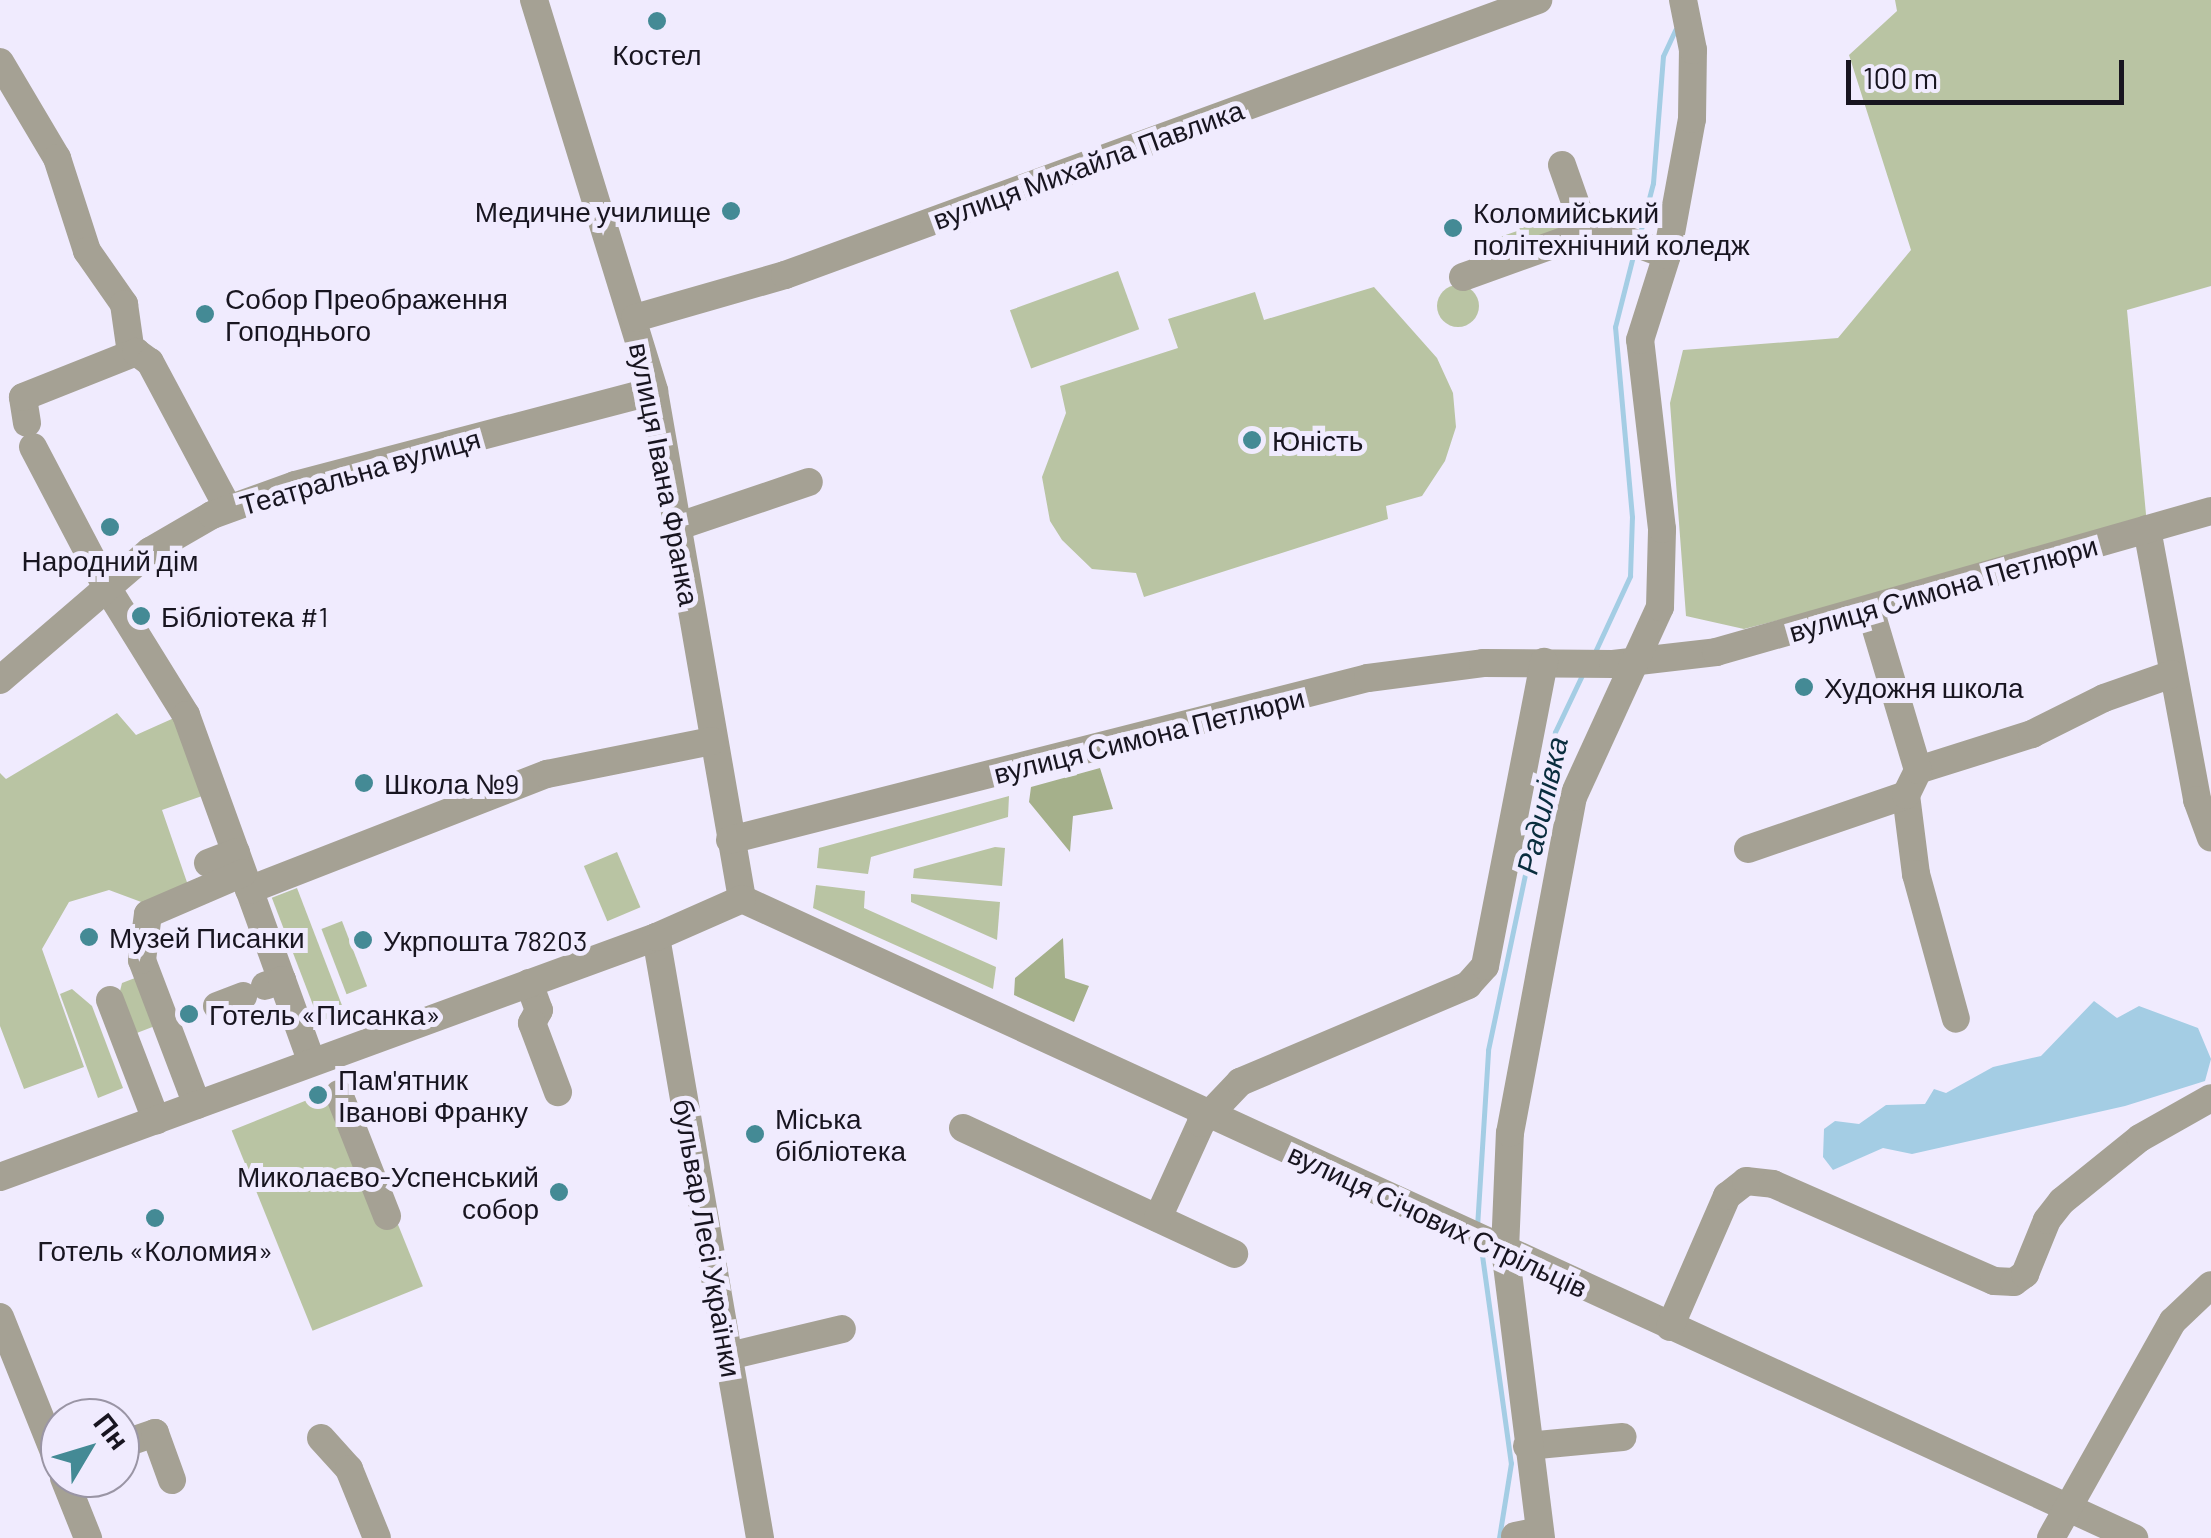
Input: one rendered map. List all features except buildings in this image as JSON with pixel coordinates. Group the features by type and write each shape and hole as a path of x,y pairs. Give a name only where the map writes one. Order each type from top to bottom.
{"street":[{"name":"вулиця Івана Франка","path":"534,0 654,391 742,899"},
{"name":"вулиця Михайла Павлика","path":"634,318 785,274 1538,0"},
{"path":"1532,1535 1528,1446 1488,1243 1573,797 1627,662 1657,620 1663,568 1640,340 1648,248 1694,104 1693,50 1683,0"},
{"path":"0,62 57,158 87,250 124,304 131,353"},
{"path":"1562,164 1586,234"},
{"path":"1463,277 1586,234 1648,248"},
{"path":"228,508 150,362 131,353 23,396 30,436 106,586 186,715 242,871 252,992 312,1060"},
{"name":"Театральна вулиця","path":"0,680 106,586 169,539 228,508 654,391"},
{"path":"0,392 75,557"},
{"path":"679,526 809,482"},
{"name":"вулиця Симона Петлюри","path":"730,840 1368,678 1558,661 1627,662 1716,652 2211,511"},
{"path":"2147,529 2172,674 2211,838"},
{"path":"1870,609 1912,783 1916,874 1956,1019"},
{"path":"1158,1218 1210,1114 1240,1082 1478,976 1494,936 1558,661"},
{"path":"1748,850 2032,734 2104,698 2172,674"},
{"path":"198,1104 142,960 148,914 242,871 547,774 712,741"},
{"path":"208,863 242,871"},
{"path":"0,1178 312,1060 656,937 742,899"},
{"name":"вулиця Січових Стрільців","path":"742,899 2134,1538"},
{"name":"бульвар Лесі Українки","path":"656,937 760,1538"},
{"path":"529,983 539,1010 532,1023 558,1092"},
{"path":"110,1000 156,1120"},
{"path":"339,1094 387,1216"},
{"path":"1670,1328 1727,1196 1746,1182 1773,1184 1994,1282 2014,1282 2025,1274 2046,1220 2062,1201 2140,1138 2211,1098"},
{"path":"963,1128 1234,1254"},
{"path":"2052,1538 2172,1320 2211,1285"},
{"path":"1,1320 40,1417"},
{"path":"728,1356 842,1329"},
{"path":"140,1438 154,1433 172,1480"},
{"path":"1528,1446 1623,1437"},
{"path":"321,1438 350,1469 377,1538"},
{"path":"72,1498 88,1538"}],"green space":[{"path":"1895,0 2211,0 2211,286 2127,310 2147,525 1744,629 1686,616 1670,403 1683,350 1838,338 1911,250 1849,55 1897,11"},
{"path":"1555,203 1564,229 1475,260 1471,247 1520,230 1516,216"},
{"path":"1118,271 1139,329 1031,369 1010,310"},
{"path":"1458,285 1473,291 1479,306 1473,321 1458,327 1443,321 1437,306 1443,291"},
{"name":"Юність","path":"1374,287 1437,358 1453,393 1456,427 1445,461 1422,496 1386,506 1388,519 1144,597 1136,573 1092,569 1062,540 1050,521 1042,477 1066,413 1060,386 1178,348 1168,319 1255,292 1264,320"},
{"path":"117,713 136,735 174,718 205,795 162,810 190,891 152,906 109,890 69,902 42,949 84,1067 24,1089 0,1026 0,773 6,779"},
{"path":"1100,768 1113,809 1073,816 1070,852 1029,802 1031,787"},
{"path":"1009,796 1008,817 871,857 868,874 817,868 819,848"},
{"path":"995,847 1005,848 1002,886 913,878 914,869"},
{"path":"617,852 640,907 607,921 584,866"},
{"path":"816,885 865,891 864,908 996,967 993,989 813,908"},
{"path":"297,888 345,1012 319,1022 272,898"},
{"path":"911,894 1000,902 997,940 911,902"},
{"path":"342,921 367,986 347,994 321,929"},
{"path":"1063,938 1065,978 1089,986 1074,1022 1014,995 1015,978"},
{"path":"135,978 155,1026 129,1036 119,995 122,983"},
{"path":"72,989 92,1006 123,1088 98,1098 60,994"},
{"path":"342,1086 423,1286 313,1331 232,1131"}],"water":[{"path":"2094,1001 2117,1018 2139,1006 2198,1028 2211,1059 2205,1081 2125,1106 1912,1154 1883,1148 1833,1170 1823,1157 1824,1129 1835,1121 1859,1124 1886,1105 1925,1104 1934,1089 1946,1093 1993,1067 2041,1056"}],"waterway":[{"name":"Радилівка","path":"1639,237 1653,183 1663,56 1675,30"},
{"name":"Радилівка","path":"1594,654 1630,576 1632,517 1615,327 1634,252"},
{"name":"Радилівка","path":"1477,1227 1488,1050 1555,732 1583,673"},
{"name":"Радилівка","path":"1481,1248 1511,1463 1499,1538"}],"place":[{"name":"Костел","path":"657,21"},
{"name":"Медичне училище","path":"731,211"},
{"name":"Коломийський політехнічний коледж","path":"1453,228"},
{"name":"Собор Преображення Гоподнього","path":"205,314"},
{"name":"Юність","path":"1252,440"},
{"name":"Народний дім","path":"110,527"},
{"name":"Бібліотека #1","path":"141,616"},
{"name":"Художня школа","path":"1804,687"},
{"name":"Школа №9","path":"364,783"},
{"name":"Музей Писанки","path":"89,937"},
{"name":"Укрпошта 78203","path":"363,940"},
{"name":"Готель «Писанка»","path":"189,1014"},
{"name":"Пам'ятник Іванові Франку","path":"318,1095"},
{"name":"Міська бібліотека","path":"755,1134"},
{"name":"Миколаєво-Успенський собор","path":"559,1192"},
{"name":"Готель «Коломия»","path":"155,1218"}]}
